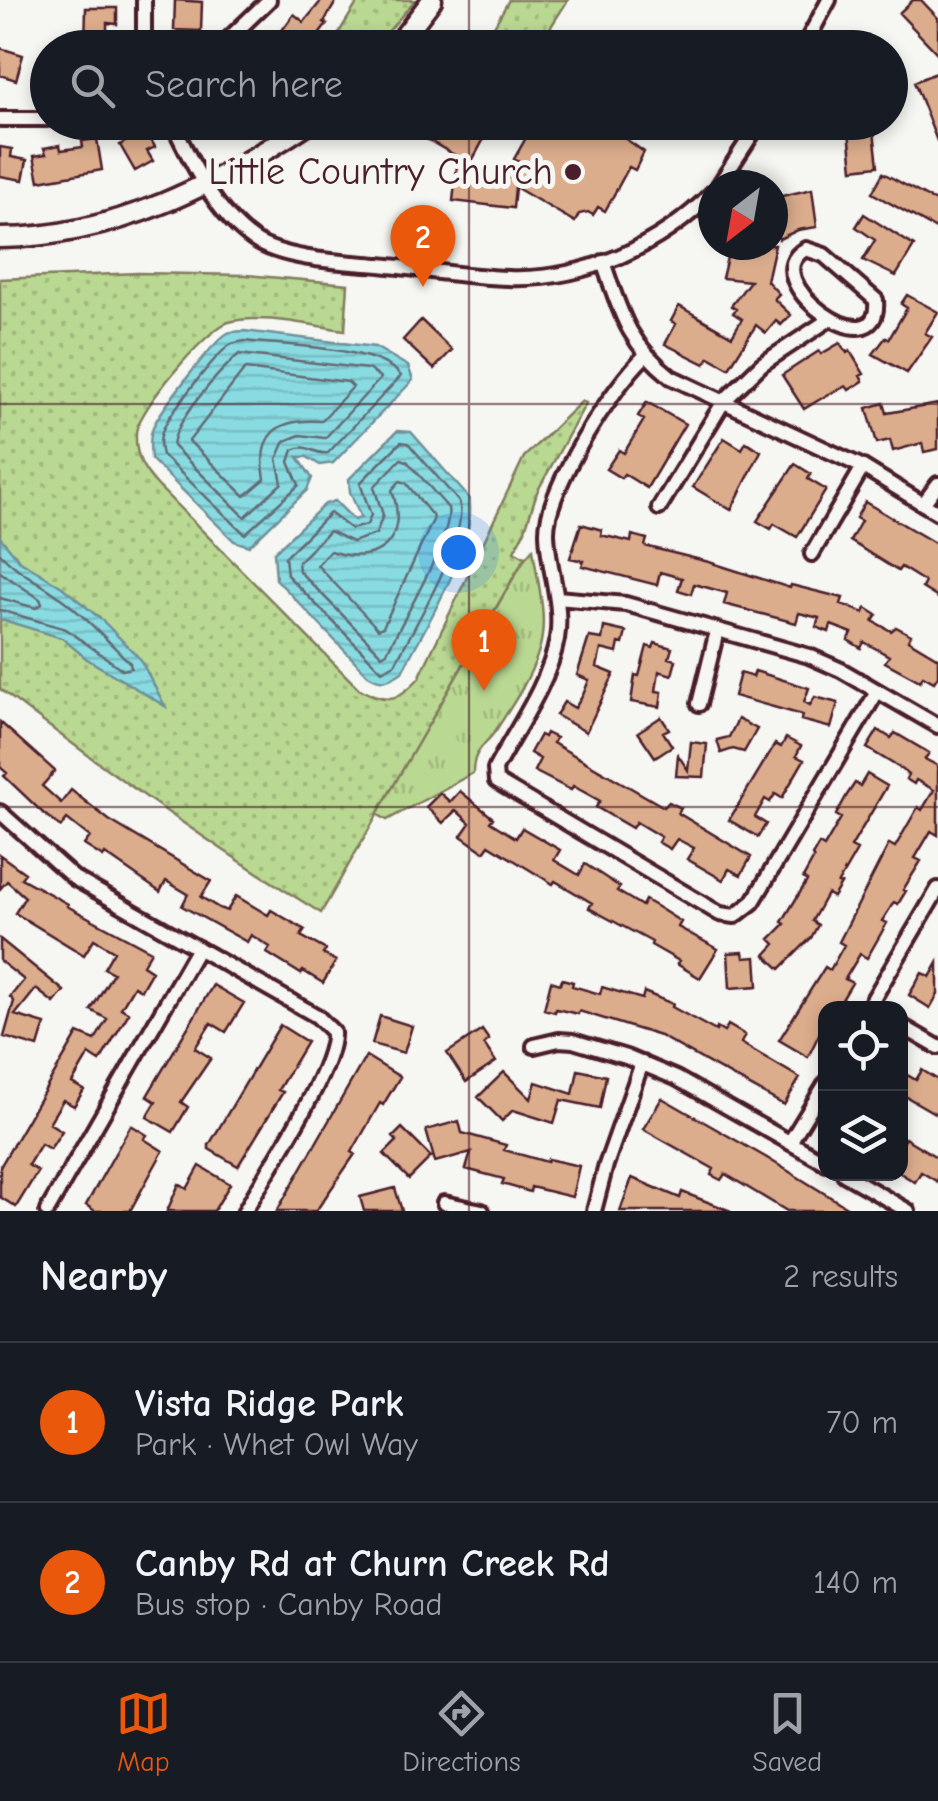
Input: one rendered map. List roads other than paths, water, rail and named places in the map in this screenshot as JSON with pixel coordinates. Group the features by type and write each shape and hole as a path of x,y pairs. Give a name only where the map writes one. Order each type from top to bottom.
{"main road":[{"path":"408,30 432,0"},
{"path":"0,238 110,224 174,200 280,140"}],"street":[{"path":"144,0 144,30"},
{"path":"238,30 269,0"},
{"path":"813,30 829,0"},
{"path":"0,119 30,118"},
{"path":"182,140 206,184 246,234 265,246 288,253 510,278 559,274 603,262 657,237 698,206"},
{"path":"730,170 750,140"},
{"path":"806,249 824,255 876,300 874,318 864,327 850,328 830,318 794,280 791,263 796,254 806,249"},
{"path":"603,262 623,319 645,356 671,378 863,467 938,513"},
{"path":"659,508 724,401 762,364 830,318"},
{"path":"645,356 615,392 550,506 547,530 559,620 552,659 493,776 502,786 720,914 735,916 753,902 877,692"},
{"path":"812,554 863,467"},
{"path":"923,504 938,484"},
{"path":"556,598 626,604 820,661 938,726"},
{"path":"699,704 717,631"},
{"path":"0,812 74,878 317,1016 333,1032 333,1046 319,1079 245,1211"},
{"path":"874,1001 938,889"},
{"path":"47,1211 198,948"},
{"path":"908,1030 938,1047"},
{"path":"534,1046 573,1041 642,1064 692,1086 818,1158"},
{"path":"594,1211 642,1064"},
{"path":"790,1142 821,1091"},
{"path":"856,1181 908,1211"},
{"path":"444,1203 482,1211"}],"water":[{"path":"244,331 375,347 408,366 413,380 333,463 320,465 307,457 298,457 312,478 307,490 249,546 234,541 151,459 150,447 158,419 200,362 228,333"},
{"path":"397,431 411,432 469,498 470,516 458,561 402,672 381,680 368,675 276,579 274,552 325,504 335,501 354,520 361,518 349,479"},
{"path":"0,537 19,560 62,587 102,620 140,659 165,706 87,659 62,638 0,619"}],"place":[{"name":"Little Country Church","path":"573,172"},
{"name":"Canby Rd at Churn Creek Rd","path":"423,287"},
{"name":"Vista Ridge Park","path":"484,691"}]}
